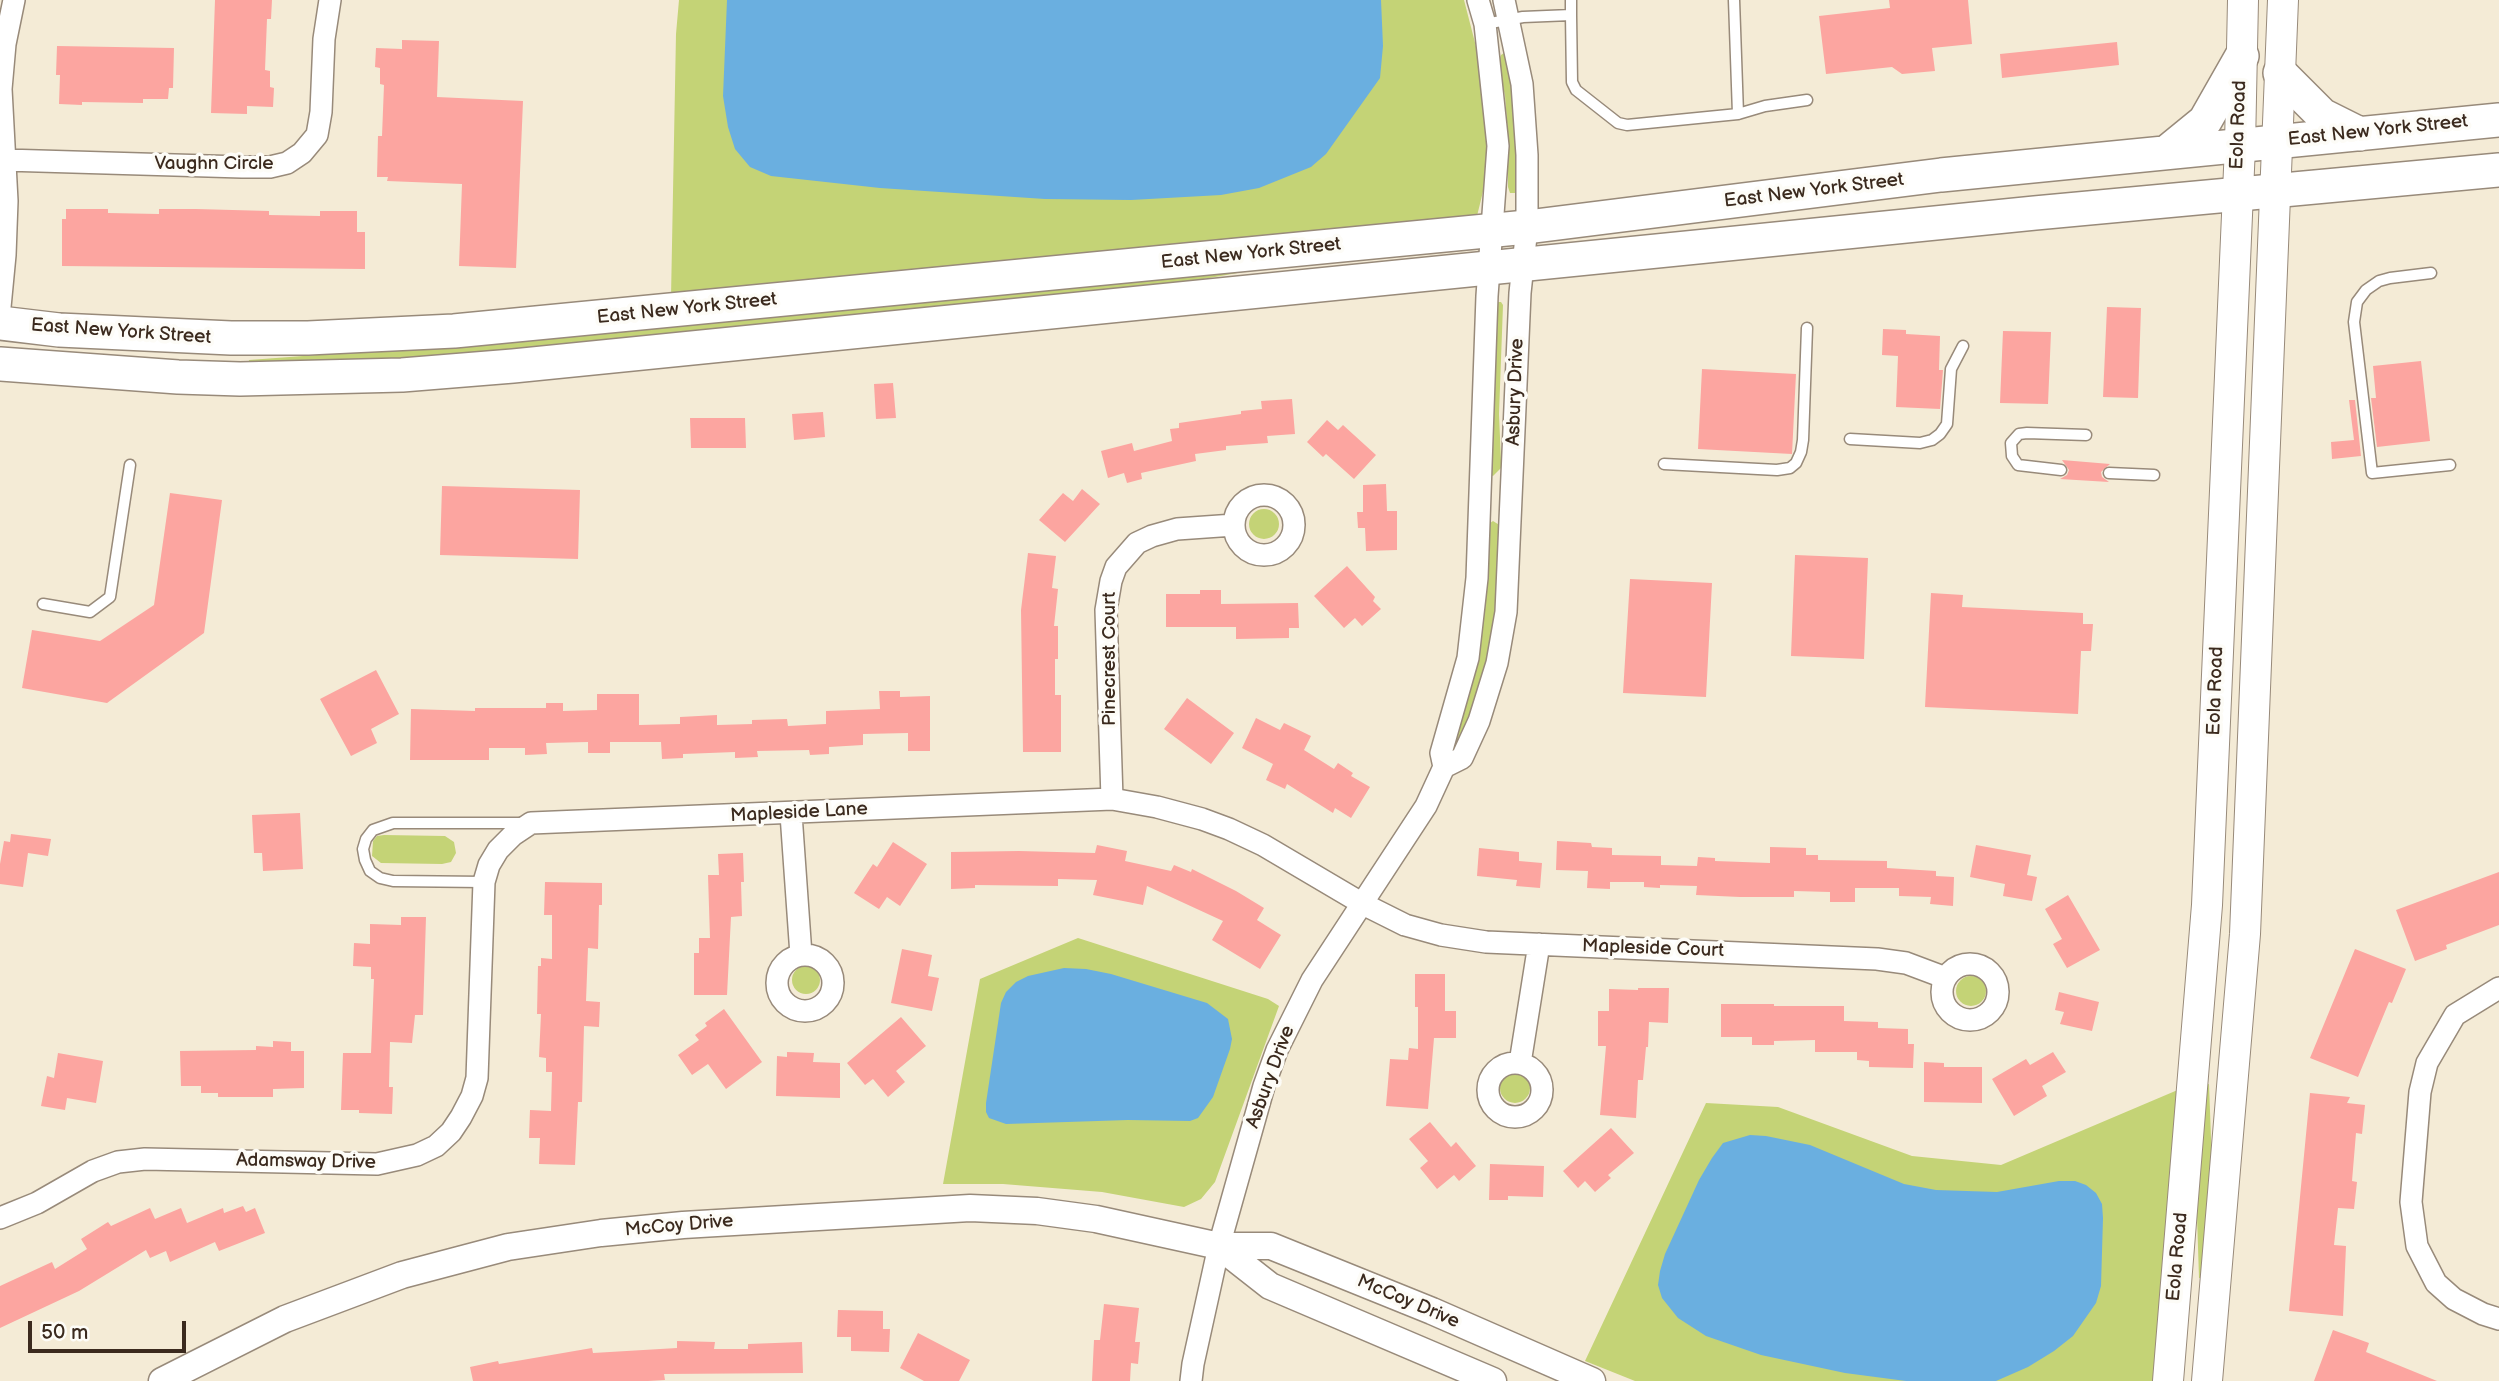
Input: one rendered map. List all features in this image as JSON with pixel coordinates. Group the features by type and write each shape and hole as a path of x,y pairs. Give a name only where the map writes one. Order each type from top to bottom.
{"main road":[{"name":"Eola Road","path":"2168,1381 2206,932 2240,146 2243,0"},
{"name":"Eola Road","path":"2207,1381 2245,922 2283,0"},
{"path":"2167,152 2205,121 2242,56"},
{"path":"2280,73 2322,115 2360,134"},
{"name":"East New York Street","path":"0,323 59,330 231,338 321,338 454,331 1527,227 1917,178 2499,120"},
{"name":"East New York Street","path":"0,363 178,377 240,379 402,375 2499,170"}],"street":[{"path":"0,307 6,241 1,89 5,44 14,0"},
{"name":"Vaughn Circle","path":"5,160 242,167 270,167 287,163 302,153 317,135 321,112 324,40 330,0"},
{"name":"Asbury Drive","path":"1191,1381 1219,1246 1264,1086 1277,1051 1312,980 1426,806 1444,767 1441,753 1468,658 1477,578 1498,146 1485,24 1478,0"},
{"name":"Asbury Drive","path":"1444,767 1462,758 1479,721 1497,663 1506,612 1520,293 1527,227 1527,155 1522,84 1506,9"},
{"name":"Pinecrest Court","path":"1112,799 1107,610 1111,581 1116,568 1137,543 1152,536 1177,529 1234,525"},
{"name":"Mapleside Lane","path":"531,823 1112,799 1157,807 1229,829 1263,845 1363,904"},
{"path":"791,814 801,955"},
{"name":"Adamsway Drive","path":"0,1219 37,1203 93,1171 118,1163 145,1159 377,1164 417,1156 436,1146 451,1132 461,1117 472,1096 477,1078 484,882 489,865 498,850 513,835 531,823"},
{"name":"Mapleside Court","path":"1363,904 1405,925 1441,935 1486,942 1877,959 1906,963 1946,978"},
{"path":"1520,1063 1539,944"},
{"path":"2499,988 2455,1015 2427,1063 2420,1092 2411,1202 2417,1247 2436,1283 2454,1299 2499,1319"},
{"name":"McCoy Drive","path":"162,1381 285,1319 402,1275 508,1247 683,1224 970,1208 1037,1211 1096,1219 1219,1246 1271,1246 1432,1311 1592,1381"},
{"name":"McCoy Drive","path":"1219,1246 1270,1286 1493,1381"}],"lane":[{"path":"1570,0 1572,82 1576,90 1618,123 1627,125 1738,114 1765,106 1807,100"},
{"path":"1734,0 1738,114"},
{"path":"1485,24 1506,9 1571,15"},
{"path":"2431,274 2390,278 2366,289 2357,302 2354,322 2372,473 2450,465"},
{"path":"1664,464 1777,470 1790,468 1796,463 1803,440 1807,328"},
{"path":"1850,439 1920,443 1933,440 1947,424 1951,369 1963,346"},
{"path":"2061,470 2018,465 2012,456 2011,443 2019,434 2027,433 2086,435"},
{"path":"43,604 90,612 110,597 130,465"},
{"path":"2109,473 2154,475"},
{"name":"Mapleside Lane","path":"484,882 393,881 380,878 370,871 365,860 363,849 366,839 373,830 393,823 531,823"}],"green space":[{"path":"679,0 1464,0 1480,62 1486,103 1489,167 1477,216 671,297"},
{"path":"1504,53 1508,54 1517,99 1518,193 1510,193 1508,187 1505,96 1498,63"},
{"path":"1260,269 1147,289 513,354 248,365 249,360 465,344"},
{"path":"1496,302 1503,305 1499,414 1501,468 1493,476 1487,474"},
{"path":"1264,509 1275,513 1279,524 1275,535 1264,539 1253,535 1249,524 1253,513"},
{"path":"1493,521 1501,526 1502,578 1485,680 1451,760 1487,525"},
{"path":"377,836 445,836 454,842 456,853 451,862 442,864 381,863 372,856 373,841"},
{"path":"1078,938 1268,999 1279,1006 1215,1182 1201,1199 1184,1207 1102,1192 1003,1184 943,1184 980,979"},
{"path":"806,966 816,970 820,980 816,990 806,994 796,990 792,980 796,970"},
{"path":"1971,976 1982,980 1986,991 1982,1002 1971,1006 1960,1002 1956,991 1960,980"},
{"path":"1515,1073 1521,1074 1529,1082 1529,1094 1521,1102 1515,1103 1509,1102 1501,1094 1500,1088 1501,1082 1509,1074"},
{"path":"2209,1084 2212,1165 2204,1279 2199,1278 2196,1186 2205,1085"},
{"path":"2180,1089 2158,1381 1635,1381 1585,1361 1706,1103 1778,1107 1912,1156 2001,1165"}],"water":[{"path":"727,0 1381,0 1383,46 1380,78 1326,154 1311,167 1259,188 1221,195 1131,200 1045,199 880,188 771,176 750,167 735,149 728,127 723,96"},
{"path":"1064,968 1111,974 1207,1003 1228,1019 1232,1039 1230,1049 1213,1097 1198,1118 1190,1121 1006,1124 989,1118 986,1103 1001,1003 1006,992 1016,982 1028,976"},
{"path":"1750,1135 1810,1145 1904,1184 1936,1190 1997,1192 2059,1181 2075,1181 2086,1185 2096,1193 2102,1204 2101,1286 2096,1303 2073,1336 2054,1351 2028,1367 1996,1381 1906,1381 1845,1373 1761,1355 1706,1336 1678,1318 1662,1298 1658,1285 1660,1271 1665,1254 1699,1180 1712,1158 1723,1143"}],"building":[{"path":"215,0 272,0 271,19 267,19 265,70 270,71 270,87 274,88 273,107 247,106 247,114 211,113"},
{"path":"1889,0 1968,0 1972,44 1932,48 1935,71 1902,74 1892,67 1826,74 1819,16 1890,8"},
{"path":"402,40 439,41 437,97 523,101 516,268 459,266 462,184 387,181 388,177 377,177 378,136 382,136 384,85 380,84 380,68 375,67 376,48 402,49"},
{"path":"2117,42 2119,65 2002,78 2000,54"},
{"path":"57,46 174,48 173,88 169,88 168,99 143,99 143,103 59,104"},
{"path":"66,209 108,209 108,213 159,214 159,209 269,211 269,215 320,216 320,211 357,211 357,232 365,232 365,269 62,266 62,219 66,219"},
{"path":"2107,307 2141,308 2138,398 2103,397"},
{"path":"1883,329 1906,330 1906,334 1940,336 1939,370 1943,370 1940,409 1896,407 1898,356 1882,355"},
{"path":"2003,331 2051,332 2048,404 2000,403"},
{"path":"2421,361 2430,441 2377,447 2371,398 2376,398 2373,366"},
{"path":"1702,369 1796,374 1792,454 1698,449"},
{"path":"893,383 896,418 876,419 874,384"},
{"path":"1292,399 1295,434 1267,436 1268,443 1226,446 1226,450 1195,454 1196,461 1141,473 1142,479 1127,483 1124,473 1108,478 1101,451 1132,443 1134,451 1172,441 1170,429 1179,428 1179,423 1262,409 1261,401"},
{"path":"2349,400 2355,400 2361,456 2332,459 2331,442 2354,440"},
{"path":"823,412 825,437 794,440 792,414"},
{"path":"690,418 745,418 746,448 691,448"},
{"path":"1327,420 1338,430 1343,425 1376,455 1354,479 1326,454 1323,457 1307,442"},
{"path":"2062,460 2110,464 2101,472 2102,477 2109,482 2060,479 2067,475 2069,470"},
{"path":"1386,484 1387,511 1397,511 1397,550 1366,551 1365,528 1358,528 1357,512 1363,512 1363,485"},
{"path":"442,486 580,490 578,559 440,555"},
{"path":"1082,489 1100,504 1065,542 1039,520 1063,493 1073,501"},
{"path":"170,493 222,500 204,633 107,703 22,688 32,630 100,641 154,605"},
{"path":"1028,553 1056,556 1052,588 1058,589 1054,626 1058,626 1055,695 1061,695 1061,752 1023,752 1021,610"},
{"path":"1795,555 1868,558 1864,659 1791,656"},
{"path":"1347,566 1375,597 1373,601 1381,609 1362,626 1355,618 1344,628 1314,596"},
{"path":"1630,579 1712,583 1706,697 1623,693"},
{"path":"1200,590 1221,590 1221,604 1298,603 1299,628 1289,628 1289,638 1236,639 1236,627 1166,627 1166,594 1200,594"},
{"path":"1931,593 1963,595 1962,607 2083,613 2083,624 2093,624 2091,651 2081,651 2078,714 1925,707"},
{"path":"376,670 399,714 371,729 377,743 351,756 320,699"},
{"path":"879,691 900,691 900,697 930,696 930,751 908,751 908,733 863,734 863,745 829,747 829,754 810,755 809,750 757,751 758,757 735,758 735,752 683,754 683,758 662,759 661,742 610,742 610,753 588,753 588,742 546,743 547,754 525,755 525,748 489,748 489,760 410,760 411,709 475,711 475,708 546,708 546,703 563,703 563,711 597,710 597,694 639,694 639,725 680,724 680,717 717,715 717,725 787,719 788,726 826,724 826,711 880,709"},
{"path":"1187,698 1234,733 1211,764 1164,729"},
{"path":"1256,718 1280,730 1284,723 1311,736 1304,750 1334,769 1338,763 1353,773 1351,776 1370,787 1351,818 1335,808 1333,813 1287,784 1285,789 1266,780 1273,764 1242,748"},
{"path":"300,813 303,869 263,871 262,853 254,853 252,815"},
{"path":"11,834 51,839 48,856 28,853 23,887 0,884 4,841 10,842"},
{"path":"1557,841 1591,843 1592,847 1612,848 1612,855 1661,856 1661,865 1697,866 1698,857 1715,858 1715,861 1770,863 1770,847 1806,848 1806,855 1818,855 1818,860 1887,861 1887,868 1936,871 1936,876 1954,877 1953,906 1930,904 1931,897 1899,896 1899,888 1855,888 1855,902 1830,902 1830,892 1794,891 1794,897 1696,895 1697,886 1644,887 1644,882 1610,882 1610,889 1587,888 1588,871 1556,870"},
{"path":"893,842 927,864 900,906 887,897 879,909 854,893 873,864 877,867"},
{"path":"1097,845 1127,851 1125,861 1171,871 1174,865 1191,872 1192,869 1264,908 1257,920 1281,935 1260,969 1212,940 1223,921 1147,886 1143,905 1093,895 1097,880 1058,879 1058,886 975,885 975,888 951,889 951,852 1095,853"},
{"path":"1976,845 2031,855 2027,875 2037,877 2032,901 2003,896 2005,884 1970,877"},
{"path":"1479,848 1519,852 1519,861 1542,863 1540,888 1516,886 1517,880 1477,876"},
{"path":"743,853 742,916 731,917 727,995 694,995 694,953 699,953 699,938 710,938 708,875 719,875 718,854"},
{"path":"2499,872 2499,925 2446,945 2447,949 2415,961 2396,910"},
{"path":"545,882 602,883 598,949 588,948 586,1001 600,1002 599,1027 584,1026 582,1102 578,1102 575,1165 539,1164 540,1138 529,1138 530,1110 551,1111 552,1072 546,1072 546,1058 539,1057 541,1014 537,1014 538,966 541,966 541,958 552,959 552,915 544,915"},
{"path":"2068,895 2100,950 2067,968 2053,944 2062,939 2045,909"},
{"path":"401,917 426,917 423,1015 415,1015 412,1043 390,1042 389,1087 393,1087 392,1114 341,1110 343,1053 371,1053 374,979 371,979 371,967 353,966 354,943 370,944 370,924 401,925"},
{"path":"902,949 932,955 928,976 939,978 932,1011 891,1003"},
{"path":"2355,949 2406,969 2392,1003 2389,1002 2358,1077 2310,1058"},
{"path":"1415,974 1445,974 1445,1011 1456,1011 1456,1038 1434,1038 1428,1109 1386,1106 1390,1059 1408,1060 1409,1048 1418,1049"},
{"path":"1669,988 1668,1023 1649,1022 1643,1080 1638,1080 1636,1118 1600,1115 1606,1046 1598,1046 1598,1011 1609,1011 1609,989"},
{"path":"2059,992 2099,1002 2092,1031 2060,1024 2064,1012 2055,1010"},
{"path":"1721,1004 1844,1006 1844,1021 1878,1022 1878,1028 1908,1029 1908,1044 1914,1044 1913,1068 1869,1067 1869,1061 1857,1060 1857,1052 1815,1052 1815,1040 1774,1041 1774,1045 1752,1045 1752,1037 1721,1037"},
{"path":"724,1009 762,1062 726,1089 708,1064 692,1075 678,1055 699,1040 695,1035 707,1026 705,1023"},
{"path":"901,1017 926,1046 896,1071 905,1082 888,1097 873,1079 865,1085 847,1063"},
{"path":"273,1041 291,1042 291,1051 304,1051 304,1088 273,1089 273,1097 218,1097 218,1093 201,1093 201,1086 181,1086 180,1051 256,1050 256,1046 273,1047"},
{"path":"787,1052 814,1053 813,1062 840,1063 840,1098 776,1096 777,1056 787,1057"},
{"path":"2053,1052 2066,1072 2042,1086 2047,1096 2014,1116 1992,1079 2026,1059 2030,1065"},
{"path":"58,1053 103,1061 96,1103 67,1098 65,1110 41,1106 47,1076 54,1078"},
{"path":"1924,1062 1944,1063 1944,1067 1982,1067 1982,1103 1924,1102"},
{"path":"2310,1093 2350,1097 2347,1103 2365,1105 2362,1134 2356,1133 2352,1181 2357,1182 2354,1209 2338,1208 2334,1245 2346,1246 2343,1316 2289,1311"},
{"path":"1430,1122 1451,1147 1456,1142 1476,1166 1459,1181 1454,1175 1437,1189 1420,1168 1428,1161 1409,1139"},
{"path":"1611,1128 1634,1153 1608,1175 1611,1178 1595,1192 1585,1181 1578,1188 1563,1171"},
{"path":"1490,1164 1544,1166 1543,1197 1508,1196 1508,1200 1489,1200"},
{"path":"243,1206 246,1212 255,1208 265,1233 219,1251 215,1242 170,1262 166,1251 150,1258 146,1250 79,1291 0,1328 0,1286 52,1262 55,1269 87,1249 81,1239 108,1222 111,1226 150,1208 155,1219 181,1208 187,1223 223,1208 224,1213"},
{"path":"1104,1304 1139,1308 1135,1342 1140,1342 1138,1364 1131,1363 1130,1381 1092,1381 1094,1340 1100,1340"},
{"path":"838,1310 883,1311 883,1329 890,1329 889,1352 851,1351 851,1337 837,1337"},
{"path":"2333,1330 2369,1343 2366,1352 2437,1381 2314,1381"},
{"path":"918,1333 970,1360 959,1381 924,1381 900,1368"},
{"path":"677,1341 715,1342 714,1349 748,1349 748,1344 802,1342 803,1373 664,1374 665,1380 648,1381 473,1381 470,1367 592,1348 593,1353 677,1348"}]}
